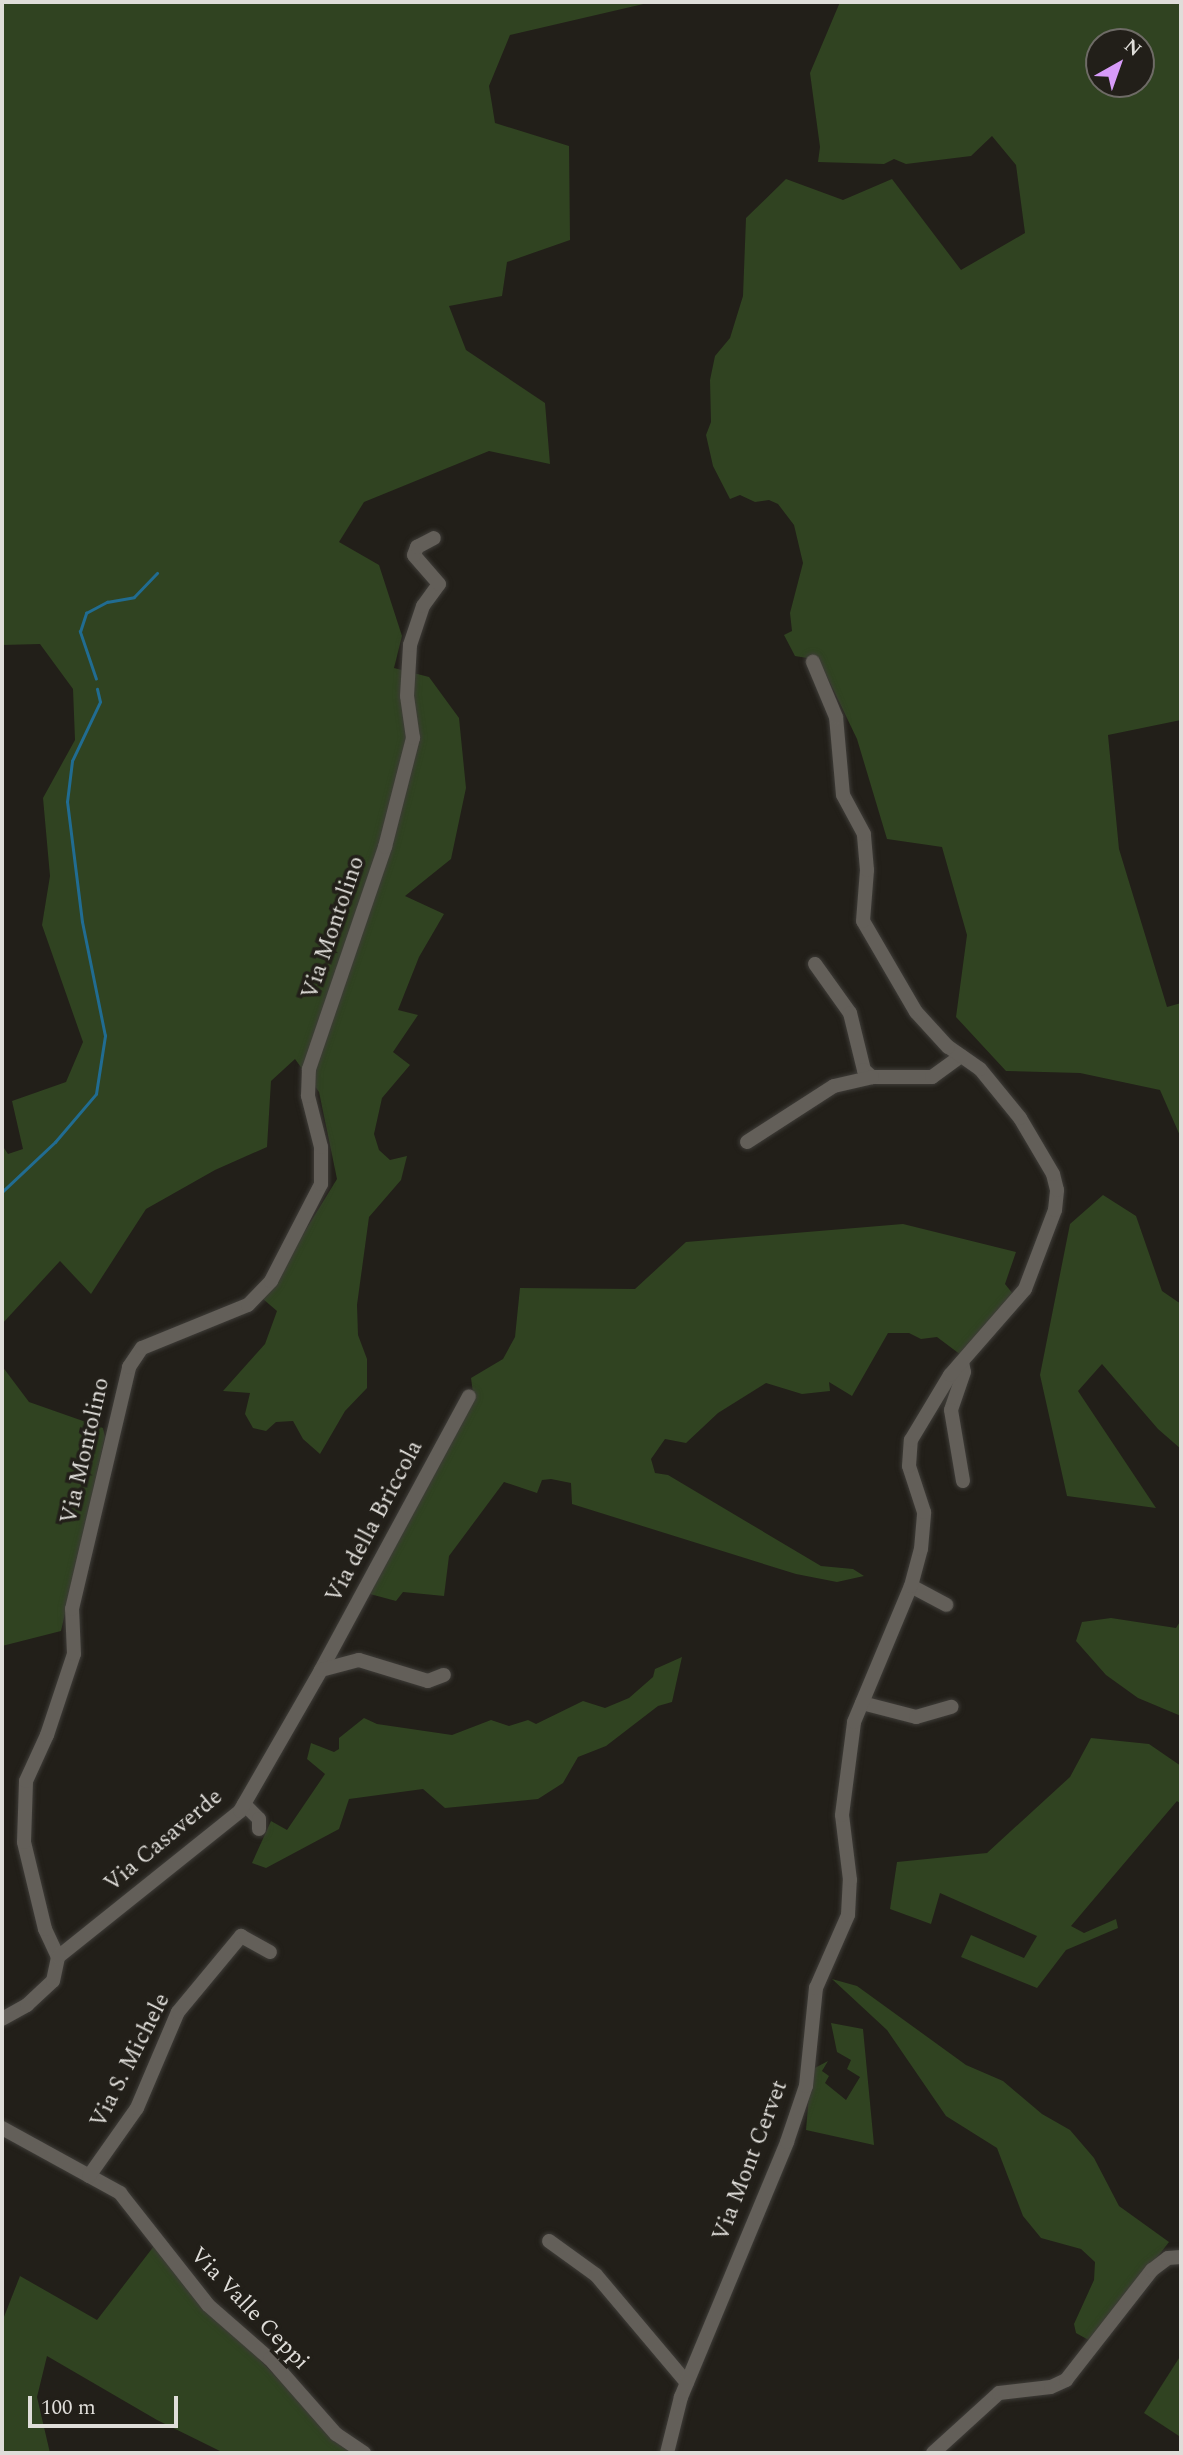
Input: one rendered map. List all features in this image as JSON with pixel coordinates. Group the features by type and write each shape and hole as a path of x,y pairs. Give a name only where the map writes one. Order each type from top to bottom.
{"street":[{"name":"Via Montolino","path":"58,1957 45,1929 24,1842 26,1781 47,1735 74,1654 72,1609 129,1367 142,1348 248,1305 271,1281 321,1184 321,1147 309,1096 309,1069 385,847 413,738 407,696 410,645 423,606 439,584 414,555 417,547 434,538"},
{"name":"Via Mont Cervet","path":"667,2453 687,2383 806,2087 816,1989 848,1914 850,1880 842,1815 846,1768 862,1703 911,1586 924,1512 909,1466 911,1440 962,1362 1025,1289 1051,1222 1057,1189 1053,1174 1020,1118 980,1069 961,1056 916,1012 863,921 864,834 843,795 836,718 813,662"},
{"path":"815,964 850,1013 864,1070 872,1077"},
{"path":"747,1142 834,1086 872,1077 932,1077 961,1056"},
{"path":"962,1362 964,1371 951,1410 963,1480"},
{"name":"Via della Briccola","path":"321,1670 468,1396"},
{"path":"911,1586 946,1605"},
{"path":"321,1670 359,1660 428,1681 444,1675"},
{"name":"Via Casaverde","path":"2,2019 27,2005 53,1981 58,1957 205,1843 244,1804 321,1670"},
{"path":"862,1703 916,1717 952,1707"},
{"path":"244,1804 259,1819 259,1829"},
{"name":"Via S. Michele","path":"89,2176 137,2108 178,2012 241,1936 270,1952"},
{"name":"Via Valle Ceppi","path":"3,2131 120,2193 208,2305 270,2359 336,2434 363,2453"},
{"path":"549,2241 596,2275 687,2383"},
{"path":"933,2453 999,2393 1051,2387 1066,2380 1153,2270 1168,2258 1181,2256"}],"green space":[{"path":"2,2 652,2 510,35 489,86 495,123 569,146 570,240 507,262 502,296 449,306 466,350 545,403 550,464 489,451 364,502 339,542 379,565 402,636 394,668 429,677 459,718 466,788 451,859 405,896 444,914 419,957 398,1010 418,1015 393,1052 410,1065 382,1098 374,1134 379,1150 390,1160 407,1156 401,1180 369,1217 357,1305 358,1335 367,1359 367,1388 345,1411 320,1454 303,1439 293,1421 276,1422 266,1431 253,1428 245,1414 250,1393 223,1391 265,1344 277,1311 263,1299 337,1179 319,1092 295,1059 271,1081 267,1147 215,1170 146,1209 91,1294 60,1261 2,1324 2,1145 8,1154 23,1149 12,1101 66,1082 83,1042 42,925 50,876 43,798 75,740 73,689 40,644 2,645"},
{"path":"840,2 1181,2 1181,720 1108,735 1119,849 1167,1007 1181,1003 1181,1138 1160,1090 1080,1073 1006,1071 956,1017 967,935 942,847 887,839 857,739 819,660 795,656 784,635 792,631 790,613 803,563 794,525 778,504 769,500 755,502 740,495 730,499 713,466 706,435 711,422 710,380 715,356 730,338 743,296 746,218 786,179 843,200 892,179 961,270 1025,233 1016,165 992,136 971,156 906,164 894,159 884,164 818,162 820,147 810,73"},
{"path":"1103,1195 1136,1216 1162,1291 1181,1304 1181,1449 1158,1429 1102,1364 1078,1391 1156,1508 1067,1496 1040,1375 1070,1224"},
{"path":"903,1224 1016,1252 1005,1284 1013,1294 961,1355 937,1337 921,1339 909,1333 888,1333 852,1396 829,1382 830,1391 802,1394 766,1383 718,1413 686,1443 665,1439 651,1459 655,1473 668,1475 821,1566 853,1569 864,1576 837,1582 796,1574 572,1504 571,1483 551,1479 542,1480 537,1493 504,1482 449,1556 444,1596 403,1592 396,1601 370,1594 473,1393 471,1378 503,1359 515,1337 520,1288 635,1289 686,1242"},
{"path":"2,1366 29,1402 103,1428 105,1437 61,1631 2,1646"},
{"path":"1111,1618 1176,1628 1181,1620 1181,1716 1138,1698 1106,1675 1076,1641 1082,1622"},
{"path":"682,1657 672,1702 658,1706 606,1746 578,1757 563,1783 538,1799 445,1808 423,1789 349,1799 339,1829 266,1868 252,1863 271,1821 287,1830 325,1774 307,1759 311,1743 334,1752 339,1749 339,1738 364,1718 377,1724 452,1735 491,1720 509,1726 528,1720 536,1724 583,1701 605,1708 629,1698 653,1677 655,1669"},
{"path":"1091,1738 1149,1744 1181,1766 1181,1804 1177,1801 1071,1926 1084,1933 1116,1919 1118,1928 1066,1950 1037,1988 961,1957 971,1935 1024,1958 1037,1936 940,1893 931,1924 890,1909 897,1862 987,1853 1070,1777"},
{"path":"832,1979 857,1986 966,2065 1003,2081 1042,2114 1070,2130 1094,2158 1119,2206 1169,2242 1092,2342 1076,2333 1074,2324 1094,2280 1095,2262 1081,2249 1041,2238 1023,2216 997,2148 946,2116 887,2030"},
{"path":"831,2023 863,2029 874,2145 806,2130 811,2070 828,2061 822,2071 829,2076 825,2083 846,2100 860,2077 847,2069 851,2060 837,2052"},
{"path":"154,2246 334,2439 352,2453 224,2453 157,2420 47,2356 37,2397 50,2453 2,2453 2,2322 20,2276 97,2320"},
{"path":"1181,2355 1181,2433 1179,2436 1144,2413"}],"waterway":[{"path":"96,679 80,632 86,613 107,602 134,597 157,573"},
{"path":"2,1192 55,1142 96,1094 105,1036 82,922 67,802 72,761 100,702 97,689"}]}
